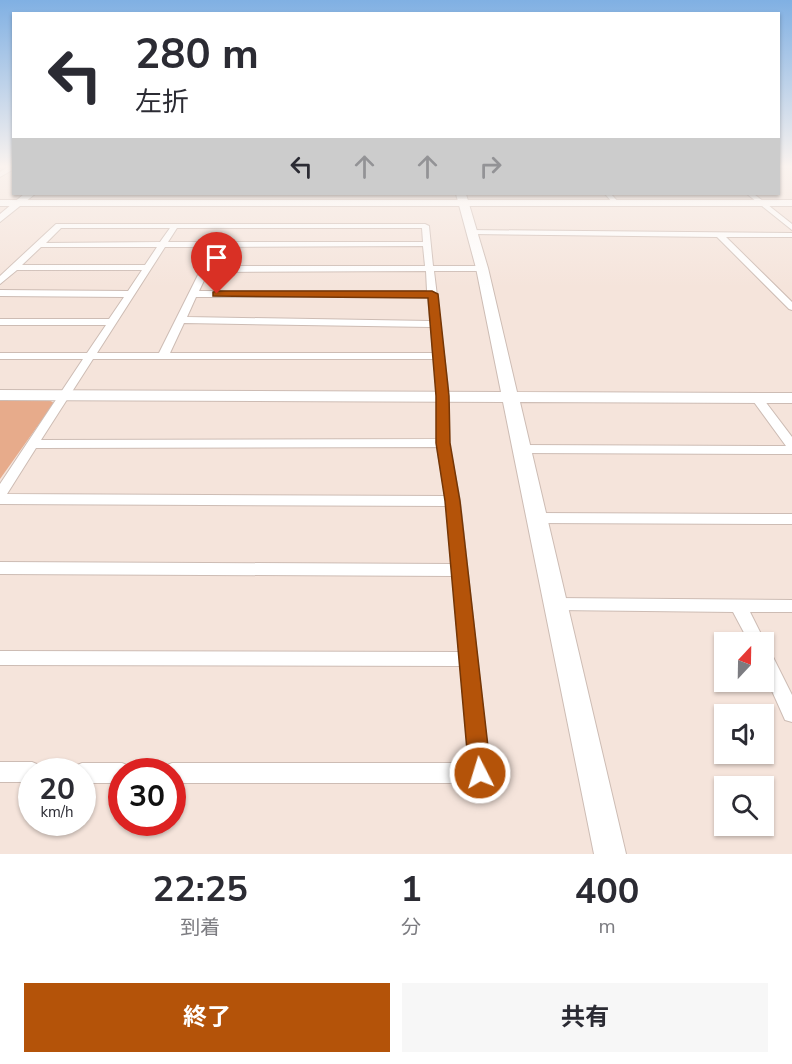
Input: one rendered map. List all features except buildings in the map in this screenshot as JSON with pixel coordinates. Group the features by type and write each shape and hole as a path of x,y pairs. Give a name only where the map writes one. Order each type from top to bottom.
{"street":[{"path":"0,219 15,207"},
{"path":"466,207 482,268 538,518 610,854"},
{"path":"766,207 792,228"},
{"path":"0,281 59,226 426,226 443,396 443,443 453,501 480,773 186,773"},
{"path":"0,496 175,226"},
{"path":"472,232 792,235"},
{"path":"719,234 792,307"},
{"path":"163,356 217,244"},
{"path":"39,245 427,244"},
{"path":"15,267 148,268"},
{"path":"205,268 482,268"},
{"path":"0,293 132,294"},
{"path":"193,294 432,294"},
{"path":"180,320 435,324"},
{"path":"0,322 114,322"},
{"path":"0,356 439,356"},
{"path":"0,395 792,398"},
{"path":"757,398 791,444"},
{"path":"34,444 443,443"},
{"path":"521,450 791,444"},
{"path":"0,496 453,501"},
{"path":"538,518 792,519"},
{"path":"0,568 460,570"},
{"path":"556,604 792,606"},
{"path":"738,605 752,632"},
{"path":"0,658 470,659"},
{"path":"774,677 792,714"},
{"path":"0,772 18,772"}],"shaded area":[{"path":"0,400 49,400 54,403 0,479"}],"route":[{"path":"217,294 432,294 443,396 443,443 453,501 480,773"}]}
